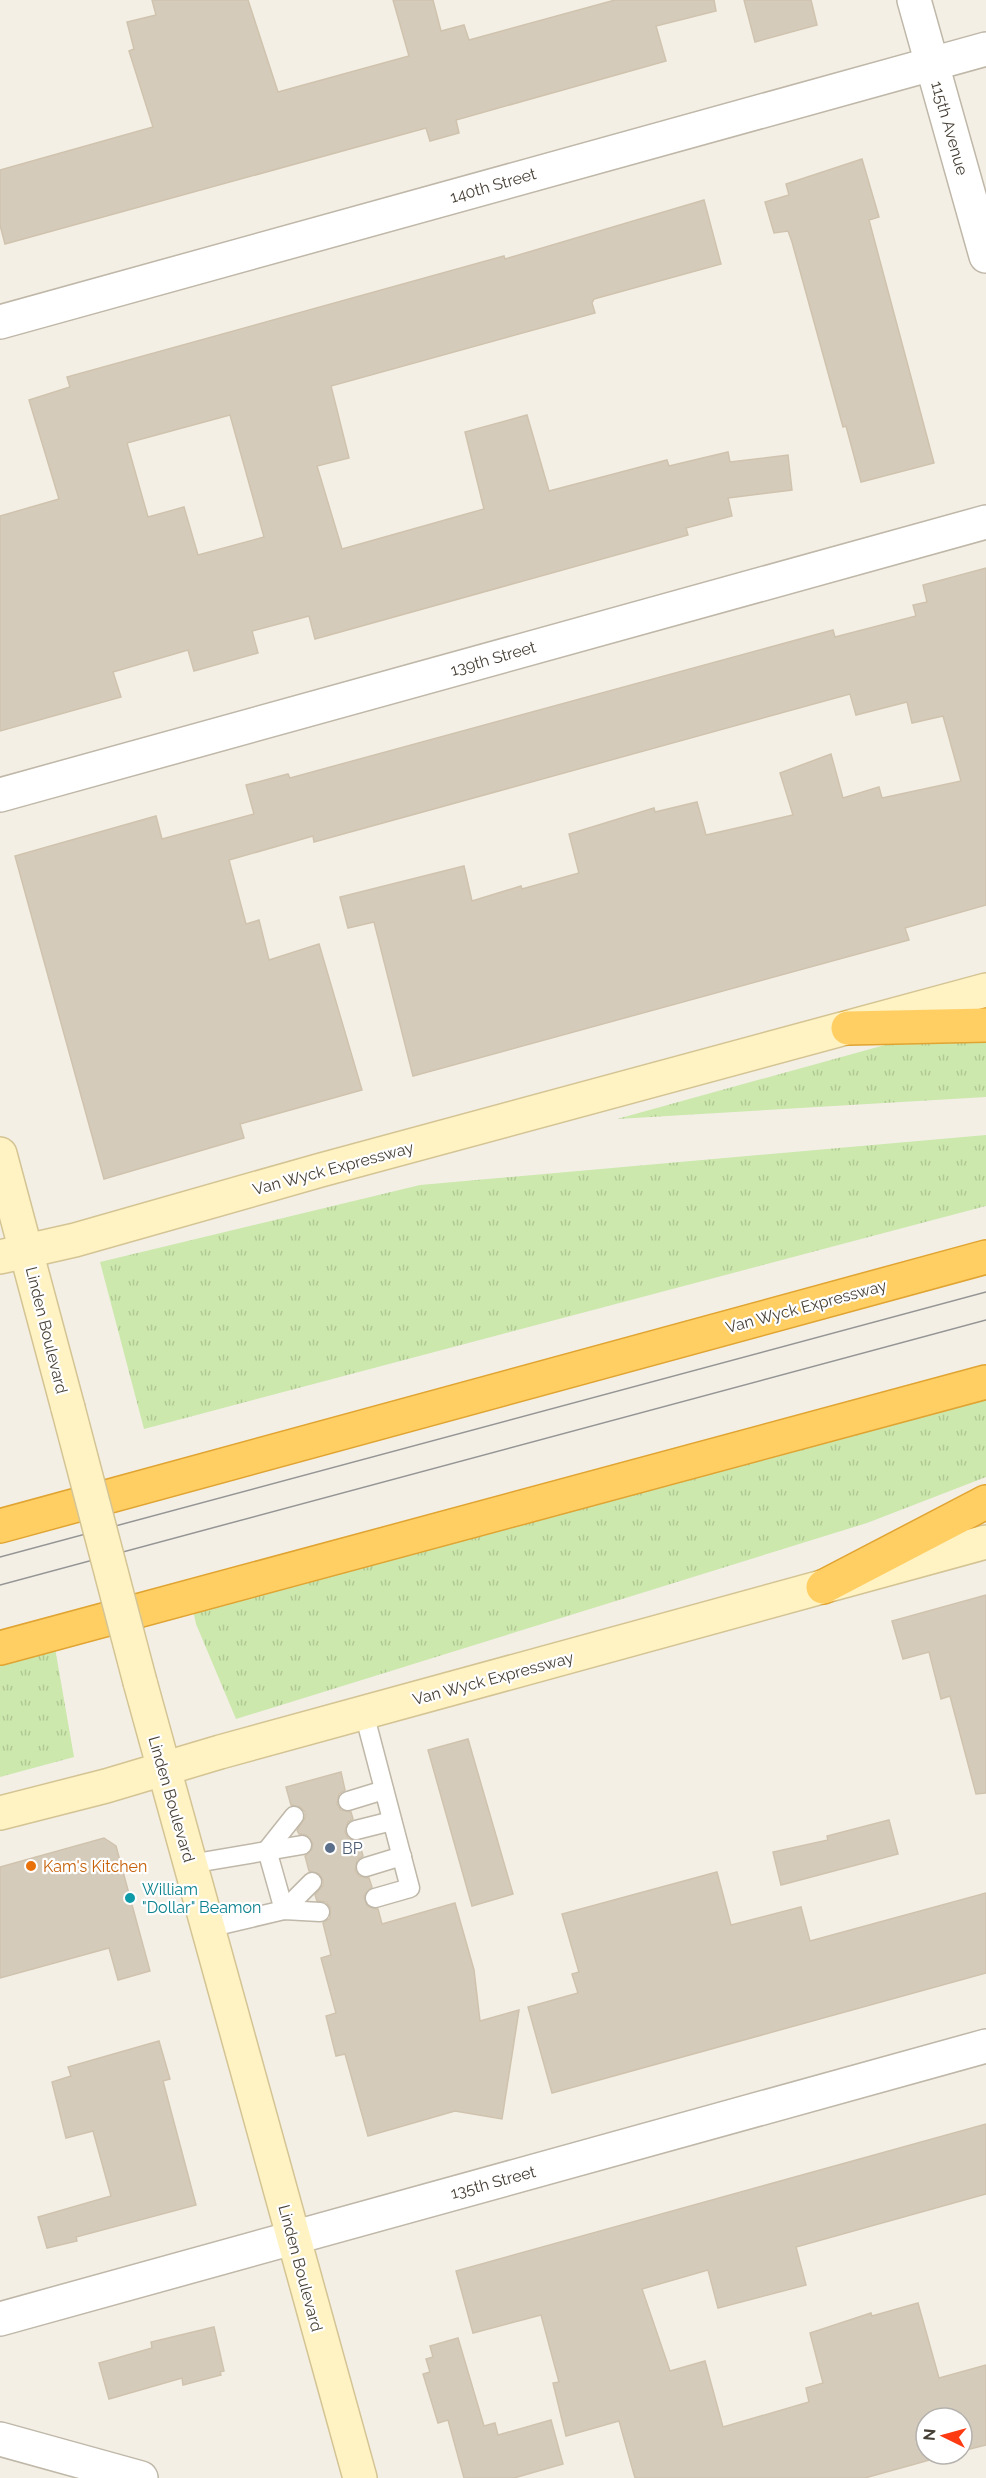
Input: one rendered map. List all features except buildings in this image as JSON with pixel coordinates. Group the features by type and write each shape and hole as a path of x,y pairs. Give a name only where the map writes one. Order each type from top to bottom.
{"highway":[{"path":"848,1028 986,1025"},
{"name":"Van Wyck Expressway","path":"0,1526 986,1257"},
{"path":"0,1648 986,1382"},
{"path":"823,1587 986,1502"}],"main road":[{"name":"Van Wyck Expressway","path":"13,1254 75,1240 332,1167 986,990"},
{"name":"Linden Boulevard","path":"0,1154 13,1254 68,1408 140,1682 360,2478"},
{"name":"Van Wyck Expressway","path":"0,1813 986,1542"}],"street":[{"name":"115th Avenue","path":"914,0 986,256"},
{"name":"140th Street","path":"0,322 986,49"},
{"name":"139th Street","path":"0,795 986,522"},
{"name":"135th Street","path":"0,2319 986,2046"},
{"path":"0,2439 141,2478"}],"lane":[{"path":"364,1713 410,1888 375,1898"},
{"path":"348,1801 384,1790"},
{"path":"267,1850 294,1816"},
{"path":"356,1830 392,1821"},
{"path":"190,1864 302,1845"},
{"path":"267,1850 284,1910"},
{"path":"366,1867 402,1856"},
{"path":"284,1910 312,1882"},
{"path":"208,1928 284,1910 320,1912"}],"green space":[{"path":"986,1017 986,1097 617,1119"},
{"path":"986,1135 986,1206 144,1429 100,1262 420,1185"},
{"path":"986,1399 986,1477 867,1523 236,1719 196,1624 193,1610"},
{"path":"54,1642 74,1757 0,1777 0,1657"}],"tram line":[{"path":"0,1557 986,1292"},
{"path":"0,1585 986,1320"}],"place":[{"name":"BP","path":"330,1848"},
{"name":"Kam's Kitchen","path":"31,1866"},
{"name":"William \"Dollar\" Beamon","path":"130,1898"}]}
